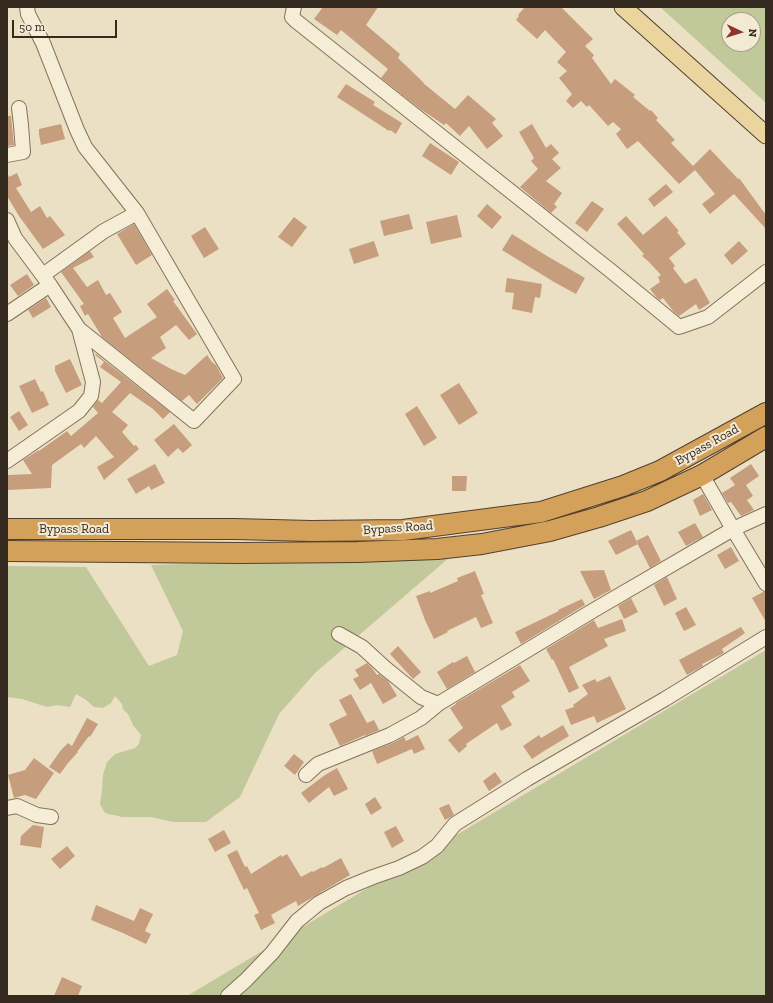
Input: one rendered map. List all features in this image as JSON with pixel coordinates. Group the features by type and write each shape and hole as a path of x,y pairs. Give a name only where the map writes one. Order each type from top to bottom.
{"highway":[{"name":"Bypass Road","path":"7,529 311,531 404,530 541,512 623,486 660,471 766,413"},
{"name":"Bypass Road","path":"7,551 242,553 358,552 444,548 482,544 550,531 599,518 647,501 702,475 766,437"},
{"path":"541,512 550,531"}],"main road":[{"path":"623,7 766,136"}],"street":[{"path":"7,220 15,238 79,329 194,421 234,380 137,213 85,147 76,130 43,43 28,14 27,7"},
{"path":"294,7 292,17 296,21 611,271 679,327 708,316 766,272"},
{"path":"7,154 23,152 19,108"},
{"path":"7,314 104,231 137,213"},
{"path":"7,461 80,411 91,396 93,382 79,329"},
{"path":"702,475 766,584"},
{"path":"306,775 318,764 390,735 421,718 438,704 594,610 733,529 766,514"},
{"path":"339,634 362,647 421,697 438,704"},
{"path":"228,996 272,953 297,921 318,903 346,888 399,868 422,857 437,846 455,824 527,779 665,699 766,637"},
{"path":"7,808 17,806 38,815 51,817"}],"green space":[{"path":"660,7 766,7 766,103"},
{"path":"450,557 315,673 279,714 240,797 206,822 173,822 151,817 122,817 105,813 100,804 103,775 107,762 115,754 135,748 139,744 141,735 133,725 128,714 123,709 122,704 115,696 111,703 103,708 94,707 76,694 70,707 58,705 47,707 22,699 7,697 7,566 86,567 149,666 177,655 183,631 151,565"},
{"path":"766,650 766,996 187,996"}],"building":[{"path":"323,7 378,7 366,25 400,54 398,58 423,83 455,109 468,95 496,119 492,123 503,136 487,149 469,126 460,136 446,123 444,125 419,108 381,78 388,69 341,30 337,35 314,19"},
{"path":"525,7 561,7 593,39 585,46 594,55 592,58 611,84 615,79 635,95 633,97 650,111 651,110 658,118 656,120 675,140 671,143 693,166 710,149 738,179 739,178 766,215 766,229 734,194 710,214 702,204 715,194 695,170 679,184 638,141 627,149 616,134 621,129 613,122 608,126 589,105 587,107 581,101 573,108 566,101 572,94 559,78 567,71 557,62 566,52 545,30 537,39 516,20 519,16 518,15"},
{"path":"346,84 375,102 373,105 402,123 396,134 337,97"},
{"path":"7,116 11,116 14,145 7,146"},
{"path":"61,124 65,139 41,145 39,129"},
{"path":"532,124 546,148 551,144 559,153 552,159 561,168 546,181 562,193 554,204 557,207 551,213 520,187 538,169 531,161 534,158 519,132"},
{"path":"430,143 459,162 451,175 422,156"},
{"path":"7,173 9,177 17,173 22,185 16,188 31,212 40,206 47,218 50,216 65,235 43,249 19,216 7,196"},
{"path":"666,184 673,192 654,207 648,199"},
{"path":"592,201 604,209 587,232 575,223"},
{"path":"487,204 502,217 492,229 477,216"},
{"path":"409,214 413,229 384,236 380,221"},
{"path":"457,215 462,237 431,244 426,222"},
{"path":"626,216 643,235 666,216 679,231 677,232 686,244 669,258 675,266 673,268 685,284 696,278 710,303 699,310 696,304 679,316 663,298 660,300 657,298 650,289 660,282 658,277 661,275 642,256 644,254 617,224"},
{"path":"294,217 307,227 292,247 278,237"},
{"path":"134,224 152,255 136,265 117,234"},
{"path":"205,227 219,249 204,258 191,236"},
{"path":"512,234 585,278 576,294 502,250"},
{"path":"374,241 379,256 354,264 349,249"},
{"path":"739,241 748,251 732,265 724,255"},
{"path":"90,251 94,257 73,268 87,287 98,280 106,295 110,293 122,312 113,318 125,338 157,317 147,304 167,289 175,300 173,301 197,334 189,340 176,325 160,337 166,348 151,358 185,375 207,355 216,365 223,378 197,404 189,395 182,401 102,337 88,314 85,316 80,306 84,304 61,272"},
{"path":"27,274 34,285 18,296 10,285"},
{"path":"507,278 542,284 540,298 535,297 532,313 512,309 514,293 505,292"},
{"path":"46,298 51,307 33,318 28,310"},
{"path":"96,354 170,412 163,419 153,409 130,393 112,412 128,425 122,432 134,446 136,445 139,449 104,480 97,467 114,457 96,436 84,448 81,444 52,465 51,488 8,490 8,475 32,474 23,460 39,451 67,431 71,436 98,413 93,407 98,400 102,403 121,382 100,367 104,362 95,355"},
{"path":"70,359 82,385 66,393 55,371 55,366"},
{"path":"35,379 41,392 43,391 49,405 32,413 19,386"},
{"path":"459,383 478,413 459,425 440,395"},
{"path":"417,406 437,438 424,446 405,414"},
{"path":"19,411 28,425 19,431 10,417"},
{"path":"174,424 192,445 183,453 178,448 168,457 154,440"},
{"path":"155,464 165,483 151,490 149,486 136,494 127,479"},
{"path":"751,464 759,476 746,485 753,496 747,500 754,510 741,516 731,502 728,503 722,493 735,485 730,478"},
{"path":"452,476 467,476 466,491 452,491"},
{"path":"703,494 712,510 700,516 693,500"},
{"path":"695,523 703,537 686,546 678,532"},
{"path":"631,530 638,544 616,555 608,541"},
{"path":"648,535 661,561 650,568 636,541"},
{"path":"731,547 739,561 725,569 717,555"},
{"path":"604,570 611,590 594,599 580,571"},
{"path":"475,571 484,594 481,595 493,623 481,628 476,617 434,639 416,596 430,591 430,593 458,581 457,578"},
{"path":"667,577 677,599 664,606 654,585"},
{"path":"766,592 766,622 752,598"},
{"path":"631,598 638,612 624,619 618,606"},
{"path":"582,599 585,605 521,644 515,632"},
{"path":"686,607 696,625 684,631 675,613"},
{"path":"622,619 626,631 604,639 608,646 569,667 579,688 569,693 553,659 552,660 546,649 594,620 598,628"},
{"path":"741,627 745,633 722,649 724,653 702,664 703,666 687,675 679,660"},
{"path":"398,646 421,672 413,679 390,654"},
{"path":"467,656 475,672 447,689 437,672 453,662 454,663"},
{"path":"367,663 377,675 379,674 388,681 397,696 383,704 371,683 360,690 353,679 359,676 355,670"},
{"path":"520,665 530,681 512,692 515,697 501,706 512,725 501,731 497,723 466,744 467,746 459,753 448,740 463,728 450,708"},
{"path":"610,676 626,709 597,723 594,716 571,725 565,710 574,707 573,705 588,694 582,685 595,679 597,682"},
{"path":"351,694 367,723 374,720 379,730 340,746 329,724 347,715 339,700"},
{"path":"87,718 98,724 90,737 89,736 60,774 49,767 68,743 72,746"},
{"path":"563,725 569,736 532,759 523,746 539,735 541,738"},
{"path":"418,735 425,749 414,754 412,749 377,764 372,751 404,737 406,741"},
{"path":"294,754 304,762 295,775 284,766"},
{"path":"34,758 54,773 36,799 25,795 14,798 8,775 25,770"},
{"path":"337,768 348,789 334,796 329,787 309,803 301,793"},
{"path":"495,772 502,782 489,791 483,781"},
{"path":"375,797 382,808 371,815 365,804"},
{"path":"449,804 454,815 445,820 439,808"},
{"path":"33,825 44,827 41,848 20,845 21,836"},
{"path":"396,826 404,841 392,848 384,832"},
{"path":"224,830 231,843 215,852 208,839"},
{"path":"67,846 75,856 60,869 51,859"},
{"path":"237,850 245,867 247,866 251,874 281,855 282,857 287,854 301,877 312,871 313,872 322,867 323,868 341,858 350,875 298,906 296,901 271,915 275,923 261,930 254,915 259,913 247,888 244,890 227,855"},
{"path":"96,905 134,921 140,908 153,914 145,931 151,934 146,944 91,920"},
{"path":"62,977 82,986 78,996 54,996"}]}
